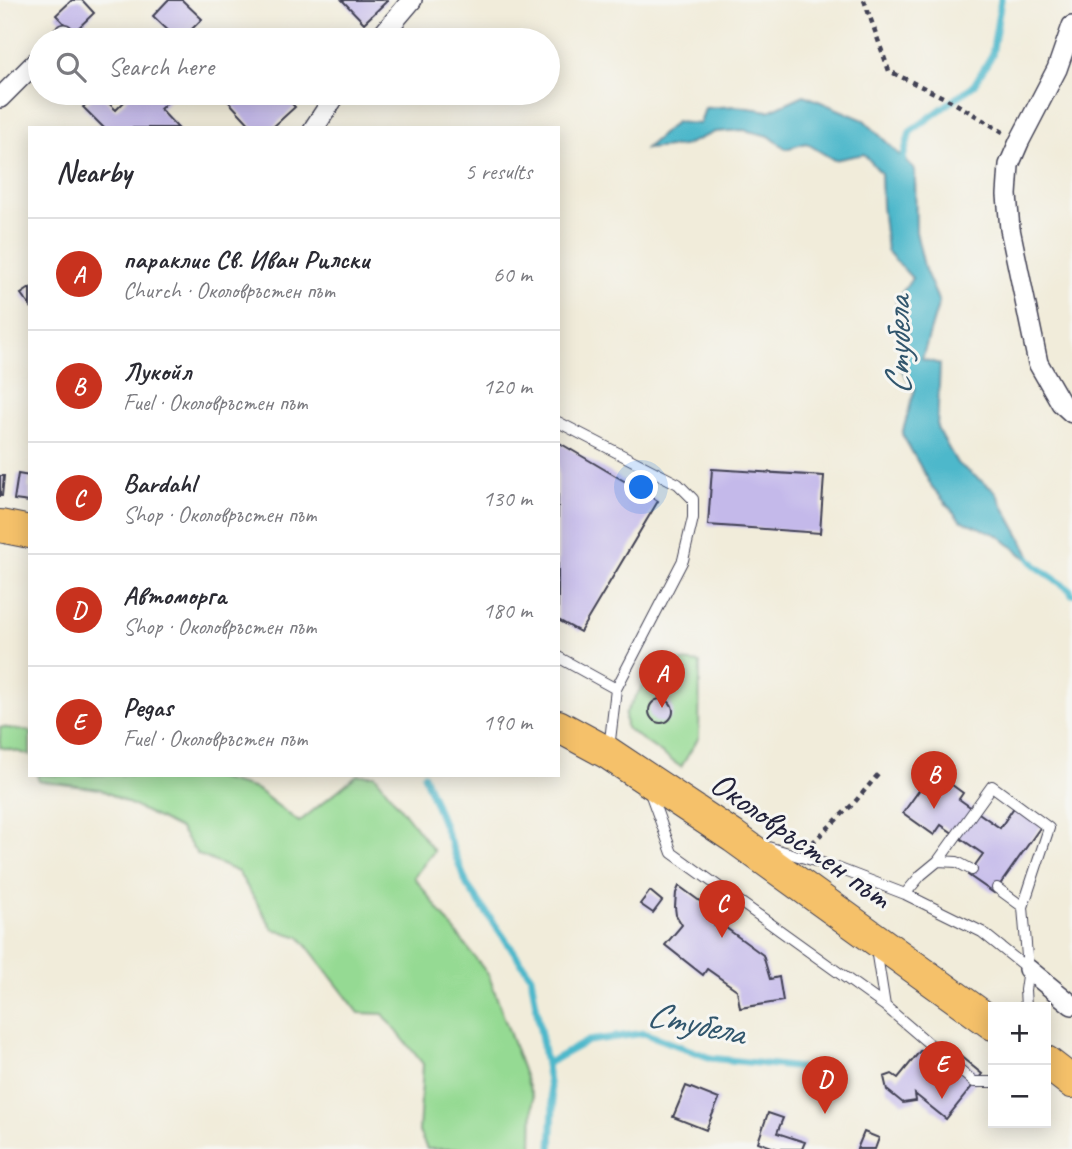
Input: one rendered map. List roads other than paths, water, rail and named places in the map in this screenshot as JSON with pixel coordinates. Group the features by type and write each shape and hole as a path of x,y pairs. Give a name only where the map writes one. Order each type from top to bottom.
{"highway":[{"path":"0,527 28,532"},
{"name":"Околовръстен път","path":"560,727 608,753 734,837 988,1020"}],"street":[{"path":"388,28 412,0"},
{"path":"1072,26 1057,68 1009,165 1007,195 1010,229 1038,363 1061,403 1072,413"},
{"path":"0,98 28,70"},
{"path":"315,126 329,105"},
{"path":"1028,969 1072,1005"}],"lane":[{"path":"560,423 678,484 693,499 693,518 683,560 616,690 608,753"},
{"path":"560,658 616,690"},
{"path":"644,777 672,853 885,1006 974,1082 988,1082"},
{"path":"905,894 938,861 992,786 1049,828 1023,907 1028,969 1026,1002"},
{"path":"734,837 832,866 905,894 982,932 1028,969"},
{"path":"938,861 957,862 972,870"},
{"path":"997,888 1023,907"},
{"path":"874,938 885,1006"}],"water":[{"path":"804,95 864,120 915,170 916,232 925,270 939,302 922,359 940,364 937,428 957,463 995,491 1036,566 998,535 960,520 932,487 902,434 915,389 899,366 908,333 896,301 912,278 887,251 881,173 864,154 834,160 806,143 786,149 769,136 744,130 715,132 683,146 645,149 676,122 700,124 705,108 736,106 769,111"}],"waterway":[{"name":"Стубела","path":"901,166 910,132 974,85 992,55 1001,0"},
{"name":"Стубела","path":"1030,559 1072,594"},
{"path":"425,777 467,885 531,976 553,1106 551,1149"},
{"name":"Стубела","path":"546,1064 588,1041 644,1033 711,1058 801,1068"}],"place":[{"name":"параклис Св. Иван Рилски","path":"662,708"},
{"name":"Лукойл","path":"934,809"},
{"name":"Bardahl","path":"722,938"},
{"name":"Pegas","path":"942,1099"},
{"name":"Автоморга","path":"825,1114"}]}
